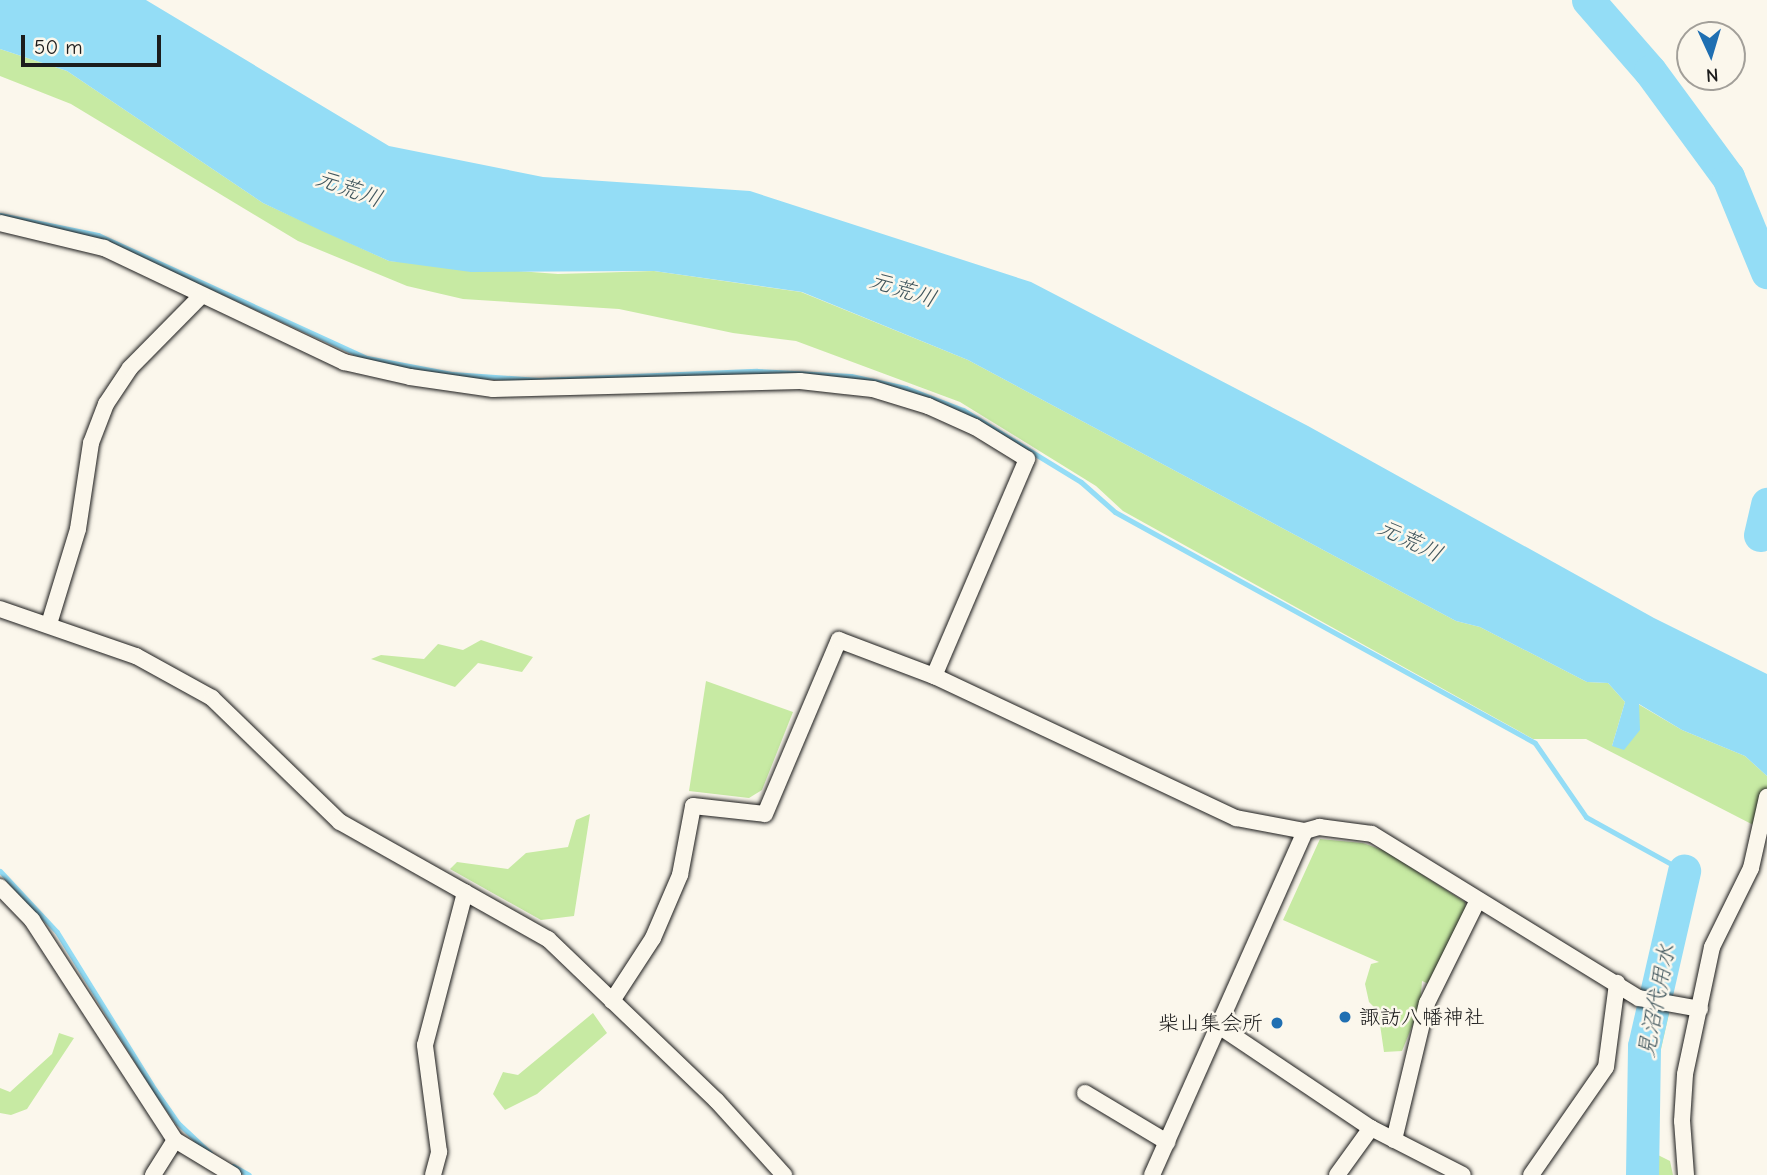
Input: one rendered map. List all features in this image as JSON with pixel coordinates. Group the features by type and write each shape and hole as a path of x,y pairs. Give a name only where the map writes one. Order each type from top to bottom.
{"street":[{"path":"0,223 104,248 344,362 410,377 493,389 800,381 873,389 928,406 975,427 1027,459 934,676"},
{"path":"49,624 79,529 91,443 106,404 130,368 201,296"},
{"path":"0,609 136,656 212,698 340,822 548,939 717,1101 784,1175"},
{"path":"612,1001 653,938 681,875 693,806 765,814 839,640 934,676 1236,818 1305,831 1319,827 1372,834 1414,856 1477,902 1639,998 1700,1009"},
{"path":"1686,1175 1682,1121 1685,1074 1712,947 1742,890 1761,840 1767,797"},
{"path":"1152,1175 1305,831"},
{"path":"0,887 32,920 175,1140 233,1175"},
{"path":"433,1175 439,1152 425,1045 465,892"},
{"path":"1394,1140 1427,1003 1477,902"},
{"path":"1531,1175 1606,1067 1617,983"},
{"path":"1219,1026 1371,1128 1464,1175"},
{"path":"1085,1093 1167,1142"},
{"path":"1338,1175 1371,1128"},
{"path":"153,1175 175,1140"}],"green space":[{"path":"0,49 67,71 263,203 389,261 558,274 654,271 801,292 968,360 1456,621 1480,627 1587,682 1608,683 1625,702 1612,746 1637,723 1638,704 1682,730 1745,756 1767,776 1767,832 1586,739 1533,739 1123,511 1096,486 960,402 796,341 733,333 619,309 463,299 407,286 298,241 71,104 0,76"},
{"path":"481,640 533,657 522,672 478,663 455,687 371,659 381,655 424,659 438,644 463,650"},
{"path":"706,681 793,712 762,790 749,798 689,791"},
{"path":"590,814 574,916 541,920 450,869 457,862 508,869 526,853 568,847 576,820"},
{"path":"1320,839 1363,843 1385,851 1465,902 1466,912 1429,984 1422,981 1420,1007 1402,1051 1384,1052 1378,1011 1369,1002 1365,984 1371,964 1379,962 1283,920"},
{"path":"593,1013 607,1033 537,1094 505,1110 493,1094 503,1072 518,1075"},
{"path":"1661,1013 1669,1014 1657,1067 1656,1154 1670,1161 1673,1175 1654,1175 1648,1107"},
{"path":"59,1033 74,1038 27,1109 11,1115 0,1113 0,1088 10,1092 52,1054"}],"water":[{"name":"元荒川","path":"0,0 146,0 389,146 543,177 750,191 1031,282 1308,426 1654,618 1767,674 1767,776 1745,756 1682,730 1639,704 1640,730 1624,750 1612,746 1625,702 1608,683 1587,682 1480,627 1456,621 968,360 802,292 654,271 471,272 389,261 263,203 67,71 0,49"}],"waterway":[{"name":"見沼代用水","path":"1588,0 1650,71 1728,177 1767,272"},
{"name":"見沼代用水","path":"1588,0 1650,71 1728,177 1767,272"},
{"path":"0,215 98,235 367,358 452,374 539,380 757,371 851,376 906,388 963,410 1081,482 1115,512 1535,743 1586,817 1684,871"},
{"name":"見沼代用水","path":"1760,535 1767,504"},
{"name":"見沼代用水","path":"1760,535 1767,504"},
{"path":"0,871 57,932 155,1090 178,1123 210,1153"},
{"name":"見沼代用水","path":"1642,1175 1644,1046 1684,871"},
{"path":"233,1166 249,1175"}],"place":[{"name":"諏訪八幡神社","path":"1345,1017"},
{"name":"柴山集会所","path":"1277,1023"}]}
